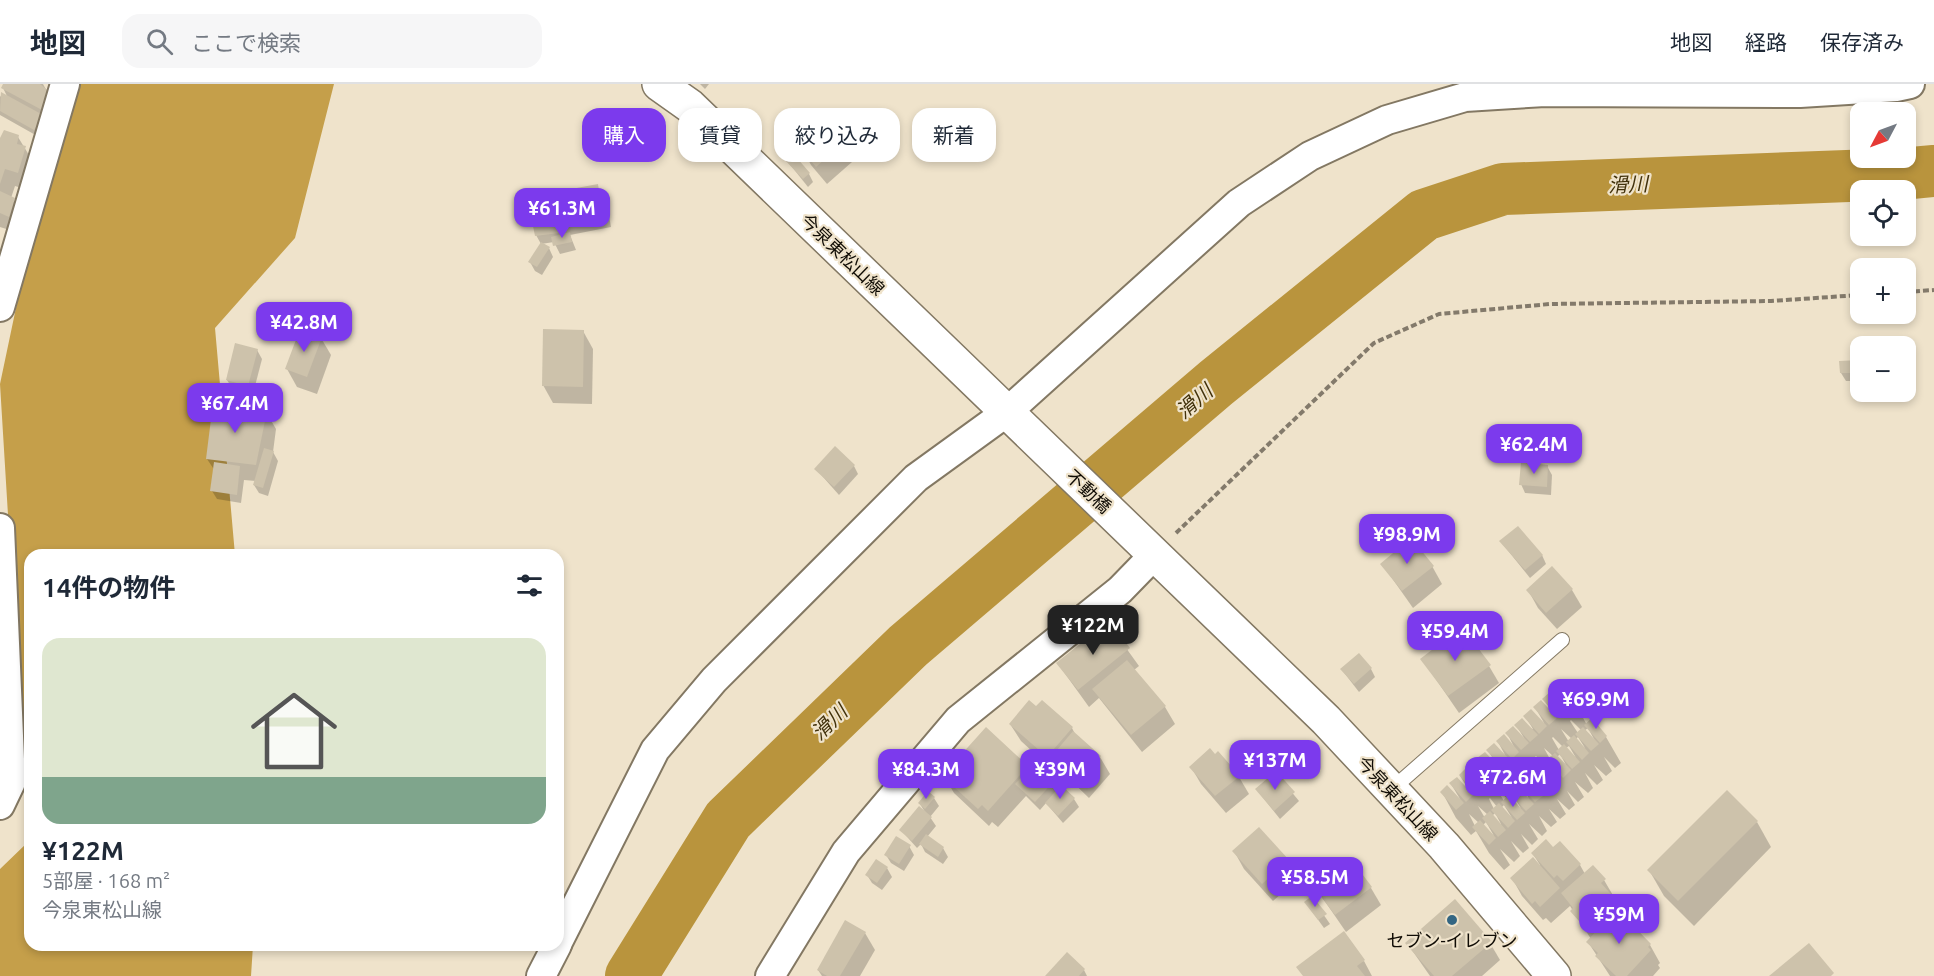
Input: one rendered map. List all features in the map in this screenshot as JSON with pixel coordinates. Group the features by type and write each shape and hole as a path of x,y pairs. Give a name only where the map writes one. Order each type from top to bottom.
{"main road":[{"name":"今泉東松山線","path":"659,84 690,106 1015,420"},
{"name":"不動橋","path":"1015,420 1155,554"},
{"name":"今泉東松山線","path":"1155,554 1326,720 1444,846 1554,976"}],"street":[{"path":"0,307 65,84"},
{"path":"564,930 655,750 714,680 916,478 1015,420 1239,203 1310,156 1387,120 1465,97 1545,92 1800,93 1896,87 1910,84"},
{"path":"0,528 11,782 0,805"},
{"path":"770,976 846,852 958,720 1120,590 1155,554"},
{"path":"542,976 554,951"}],"lane":[{"path":"1391,790 1562,640"}],"path":[{"path":"1916,291 1934,290"},
{"path":"1155,554 1374,343 1439,314 1550,304 1771,301 1850,296"}],"shaded area":[{"path":"63,84 334,84 295,238 215,328 234,549 24,549 24,777 0,384"},
{"path":"24,846 24,951 253,951 251,976 0,976 0,869"}],"building":[{"path":"3,84 40,84 51,93 42,110 1,88"},
{"path":"1,92 43,115 34,130 0,111"},
{"path":"4,130 19,135 17,144 26,146 18,173 5,169 0,184 0,138"},
{"path":"787,162 800,162 810,173 803,179"},
{"path":"812,162 822,162 816,167"},
{"path":"598,184 602,210 532,222 528,197"},
{"path":"0,191 15,198 9,217 0,213"},
{"path":"558,223 559,233 535,236 533,226"},
{"path":"570,232 572,242 553,246 551,237"},
{"path":"541,242 550,247 537,267 528,262"},
{"path":"300,329 322,337 307,377 285,369"},
{"path":"543,329 584,330 583,387 542,386"},
{"path":"235,343 258,349 248,386 226,380"},
{"path":"1850,360 1850,373 1840,373 1839,361"},
{"path":"213,403 267,411 256,465 206,459"},
{"path":"835,446 855,465 834,487 814,469"},
{"path":"264,448 274,451 263,488 253,485"},
{"path":"214,462 240,466 237,495 210,491"},
{"path":"1521,462 1548,465 1547,487 1519,485"},
{"path":"1518,526 1543,555 1525,570 1499,541"},
{"path":"1411,538 1434,566 1402,591 1380,564"},
{"path":"1552,566 1573,589 1546,613 1526,590"},
{"path":"1109,621 1130,648 1078,690 1056,663"},
{"path":"1462,627 1491,665 1448,696 1420,659"},
{"path":"1359,653 1372,668 1354,684 1340,669"},
{"path":"1127,660 1166,706 1131,735 1092,689"},
{"path":"1559,683 1575,701 1567,708 1551,690"},
{"path":"1550,692 1566,709 1558,716 1542,699"},
{"path":"1029,700 1036,706 1042,700 1073,727 1047,757 1009,724"},
{"path":"1541,700 1557,718 1549,725 1533,707"},
{"path":"1531,709 1547,726 1539,734 1523,716"},
{"path":"1522,718 1538,735 1530,742 1514,725"},
{"path":"1592,718 1607,736 1600,743 1584,725"},
{"path":"1513,726 1529,743 1521,750 1505,733"},
{"path":"986,727 1028,766 988,811 982,805 978,809 942,776"},
{"path":"1583,727 1599,744 1591,751 1575,734"},
{"path":"1073,731 1101,756 1078,782 1051,757"},
{"path":"1504,734 1519,752 1512,759 1496,741"},
{"path":"1574,735 1589,753 1582,760 1566,742"},
{"path":"1494,743 1510,760 1503,768 1486,750"},
{"path":"1564,744 1580,762 1572,769 1556,751"},
{"path":"1210,748 1215,754 1218,751 1240,776 1215,796 1189,767"},
{"path":"1485,752 1501,769 1493,776 1477,758"},
{"path":"1555,753 1571,770 1563,778 1547,759"},
{"path":"1476,760 1492,777 1484,785 1468,767"},
{"path":"1036,761 1056,779 1035,802 1015,784"},
{"path":"1546,761 1561,779 1554,785 1538,768"},
{"path":"1466,768 1483,786 1475,793 1459,775"},
{"path":"1536,770 1552,787 1545,794 1529,777"},
{"path":"1276,771 1295,792 1274,811 1255,789"},
{"path":"1457,777 1473,795 1466,802 1449,783"},
{"path":"1527,778 1543,796 1535,802 1519,785"},
{"path":"1061,785 1075,798 1058,816 1045,803"},
{"path":"1447,785 1464,803 1456,810 1440,792"},
{"path":"1518,787 1534,804 1526,811 1510,794"},
{"path":"1727,790 1758,821 1678,901 1647,870"},
{"path":"928,791 935,797 925,809 918,803"},
{"path":"1509,795 1525,813 1517,820 1501,802"},
{"path":"1499,803 1515,821 1508,828 1491,810"},
{"path":"919,806 932,817 912,841 899,830"},
{"path":"1490,811 1506,830 1498,837 1482,818"},
{"path":"1480,820 1496,838 1489,845 1472,827"},
{"path":"1259,827 1289,860 1262,884 1232,851"},
{"path":"926,834 944,847 938,857 919,844"},
{"path":"896,836 911,845 899,864 884,855"},
{"path":"1546,839 1553,847 1560,841 1581,864 1563,881 1557,875 1554,878 1531,853"},
{"path":"1533,857 1560,888 1540,907 1535,901 1532,904 1510,878"},
{"path":"1350,858 1372,887 1335,915 1313,886"},
{"path":"876,859 888,867 877,883 865,875"},
{"path":"1593,865 1606,879 1601,883 1619,903 1587,930 1570,911 1573,908 1561,893"},
{"path":"1312,896 1327,914 1318,920 1304,902"},
{"name":"セブン-イレブン","path":"1455,899 1492,942 1452,976 1434,976 1405,943"},
{"path":"1617,909 1651,944 1648,947 1651,950 1627,976 1616,976 1595,956 1598,953 1586,942"},
{"path":"845,920 866,932 840,976 827,976 817,970"},
{"path":"1344,931 1365,960 1357,966 1365,976 1303,976 1296,967"},
{"path":"1809,943 1834,973 1831,976 1769,976"},
{"path":"1067,952 1085,969 1079,976 1045,976"}],"waterway":[{"name":"滑川","path":"631,976 728,820 908,646 1216,383 1424,215 1503,189 1934,171"}],"place":[{"name":"セブン-イレブン","path":"1452,920"}]}
